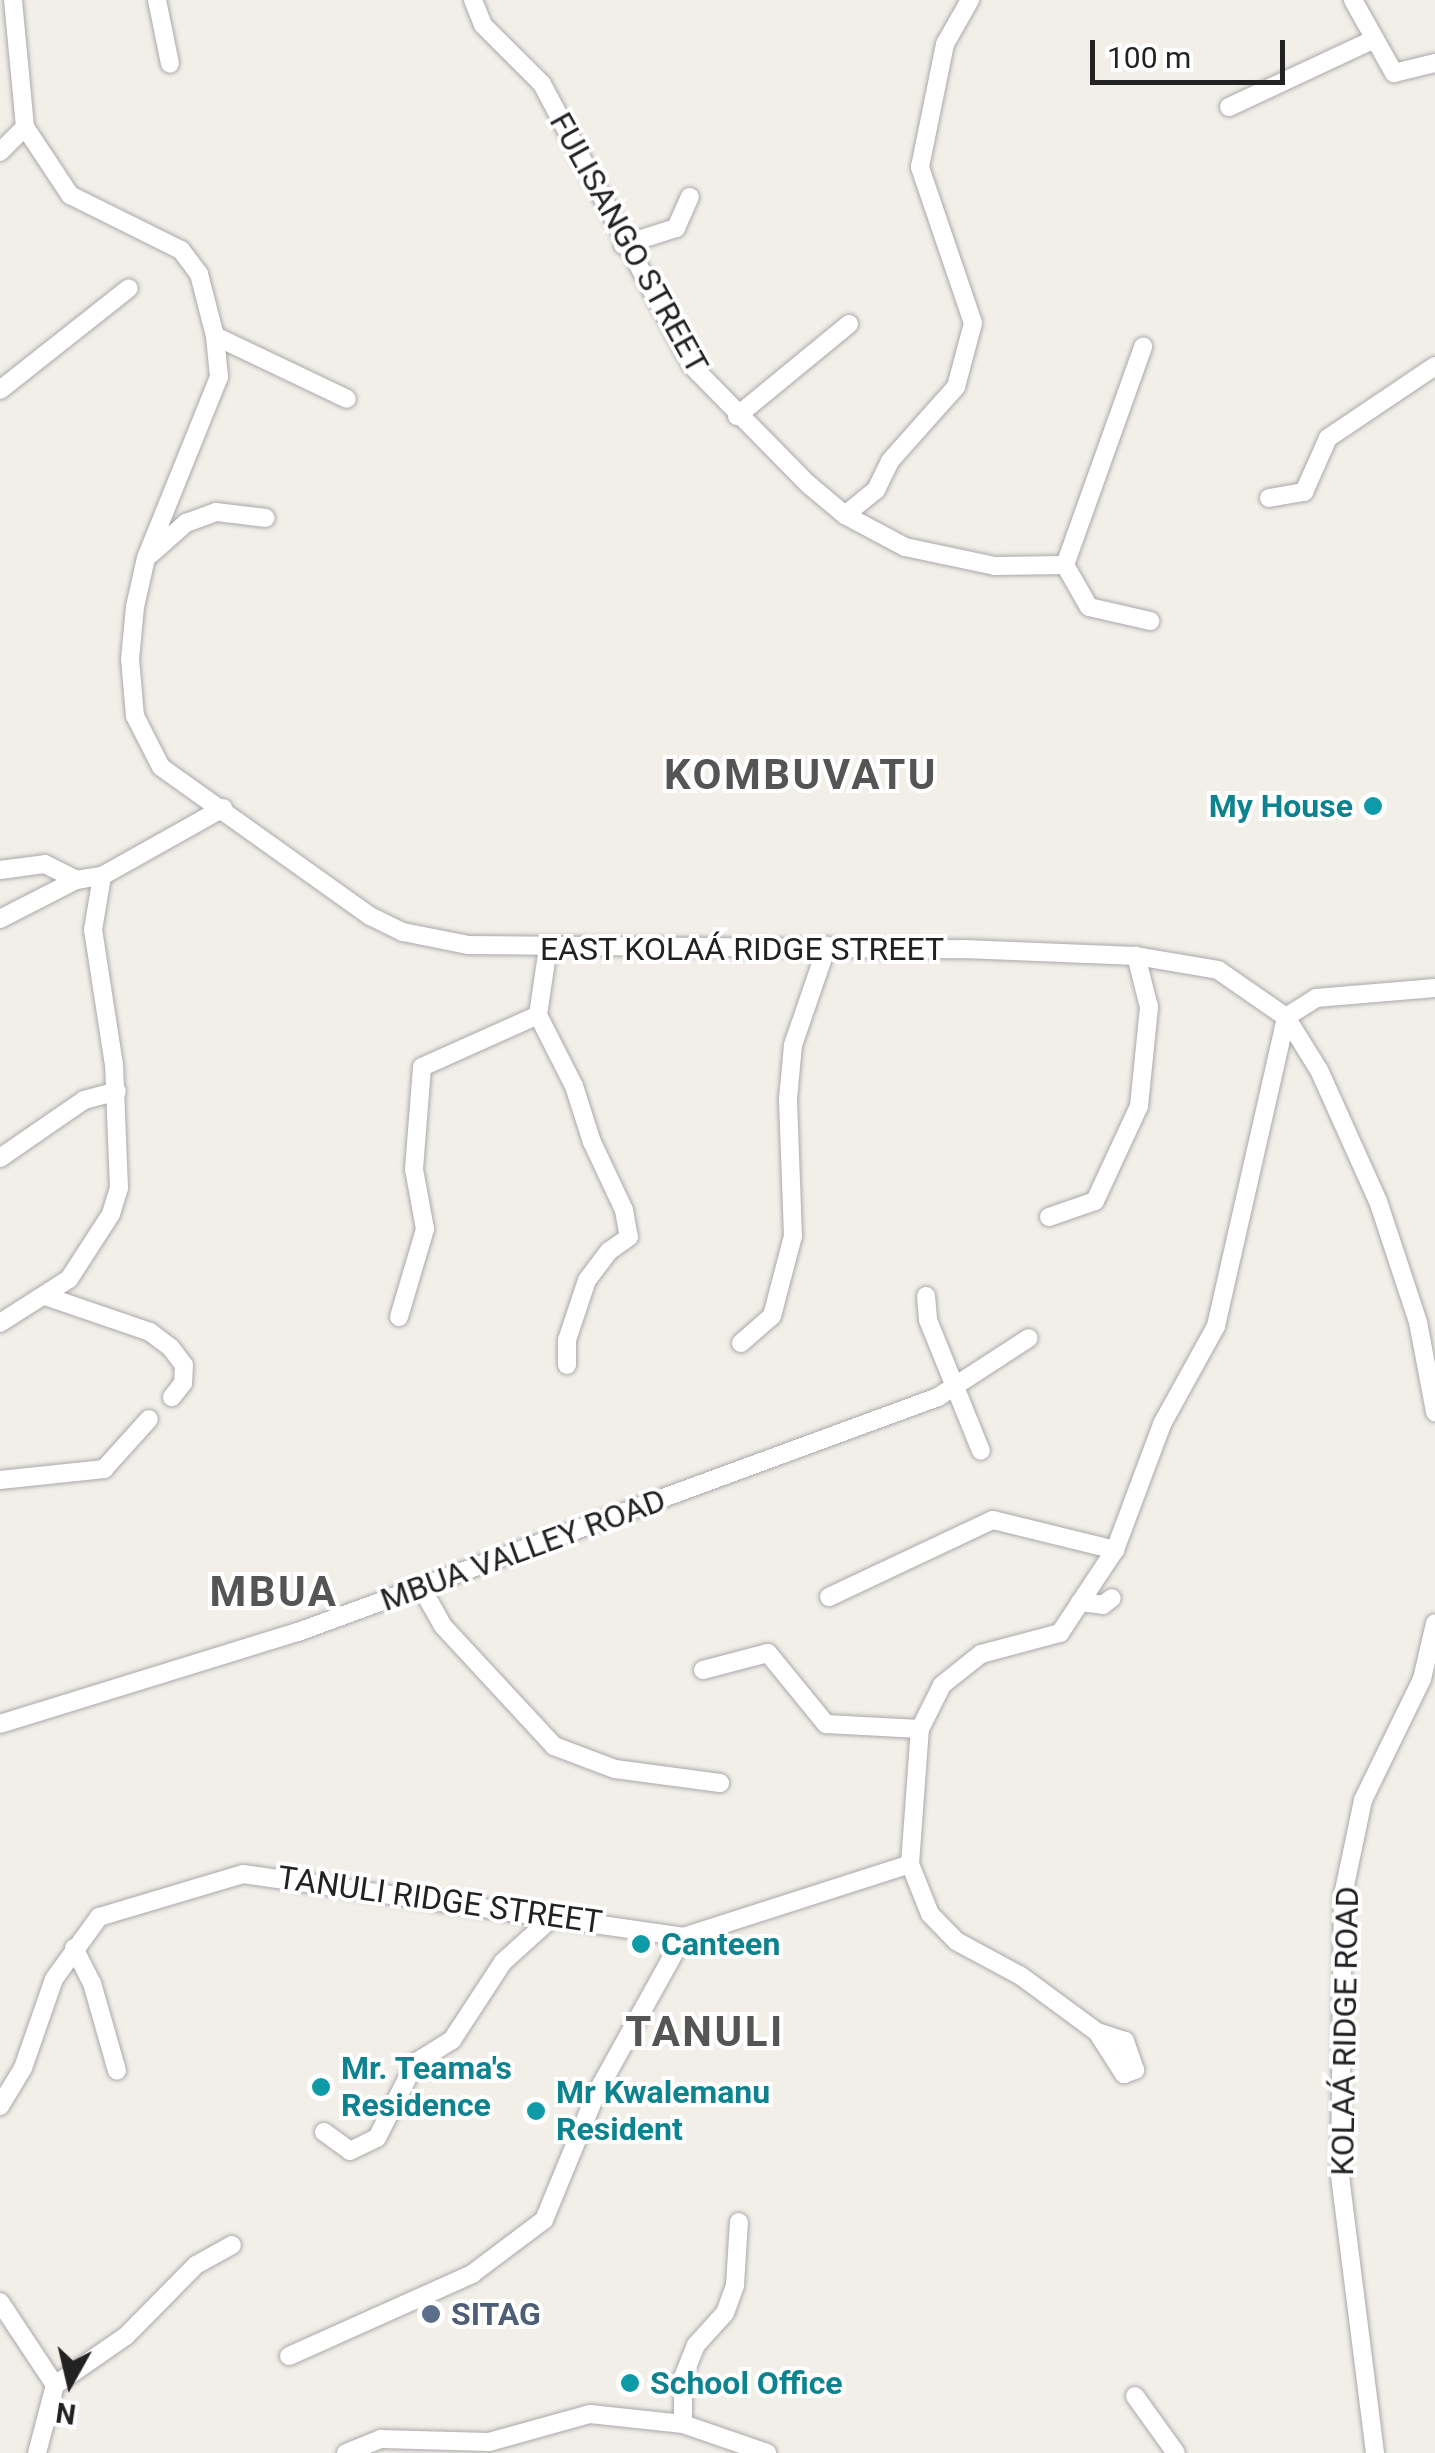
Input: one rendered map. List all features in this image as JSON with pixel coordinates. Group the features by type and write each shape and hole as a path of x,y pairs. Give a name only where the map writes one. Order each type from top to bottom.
{"street":[{"path":"0,152 25,126 13,0"},
{"path":"157,0 170,64"},
{"name":"FULISANGO STREET","path":"474,0 482,25 542,84 623,244 692,366 737,416 845,515 904,547 995,566 1065,565"},
{"path":"845,515 876,490 890,461 956,387 972,323 920,167 945,44 970,0"},
{"path":"1353,0 1394,74 1435,63"},
{"path":"1229,107 1375,38"},
{"name":"EAST KOLAÁ RIDGE STREET","path":"25,126 70,195 181,250 199,274 215,336 219,377 146,558 130,659 136,716 161,767 370,916 404,932 468,945 828,946 1136,956 1218,970 1286,1017"},
{"path":"623,244 676,228 690,197"},
{"path":"0,390 129,288"},
{"path":"737,416 849,324"},
{"path":"215,336 347,399"},
{"path":"1143,347 1065,565 1088,607 1150,621"},
{"path":"1269,498 1304,492 1328,438 1435,366"},
{"path":"146,558 186,523 216,512 266,518"},
{"path":"0,919 76,880 102,876 222,808"},
{"path":"0,870 45,864 76,880"},
{"path":"0,1323 48,1297 86,1257 112,1214 122,1155 93,930 102,876"},
{"path":"741,1343 772,1316 793,1236 788,1099 793,1045 828,946"},
{"path":"548,947 538,1014 574,1086 592,1142 624,1210 629,1238 608,1251 588,1280 567,1340 567,1365"},
{"path":"1049,1217 1095,1201 1140,1106 1149,1007 1136,956"},
{"path":"1097,2032 1022,1976 956,1940 930,1914 910,1864 920,1730 942,1685 981,1654 1060,1634 1114,1550 1162,1424 1216,1326 1286,1017 1316,998 1435,988"},
{"path":"399,1316 425,1229 414,1169 422,1067 538,1014"},
{"path":"1286,1017 1319,1070 1378,1202 1418,1322 1435,1412"},
{"path":"0,1158 84,1100 116,1091"},
{"path":"926,1296 953,1389 981,1451"},
{"path":"48,1297 150,1332 171,1348 184,1365 184,1383 172,1397"},
{"name":"MBUA VALLEY ROAD","path":"0,1724 150,1681 422,1587 953,1389 1029,1338"},
{"path":"0,1480 104,1469 149,1420"},
{"path":"829,1596 993,1520 1114,1550"},
{"path":"422,1587 443,1626 554,1746 615,1768 720,1783"},
{"path":"1080,1602 1103,1605 1112,1598"},
{"name":"KOLAÁ RIDGE ROAD","path":"1375,2453 1340,2174 1343,1894 1363,1800 1422,1678 1435,1623"},
{"path":"703,1670 768,1653 826,1724 920,1730"},
{"name":"TANULI RIDGE STREET","path":"0,2106 23,2068 54,1979 99,1917 243,1874 683,1937 910,1864"},
{"path":"324,2132 350,2150 378,2138 414,2063 452,2040 502,1962 555,1916"},
{"path":"289,2356 472,2274 544,2220 596,2094 683,1937"},
{"path":"74,1948 92,1983 116,2071"},
{"path":"683,2424 683,2377 696,2345 725,2313 735,2285 739,2222"},
{"path":"37,2453 55,2385 126,2336 196,2265 232,2245"},
{"path":"0,2302 55,2385"},
{"path":"1136,2396 1176,2453"},
{"path":"346,2453 381,2439 522,2444 590,2414 683,2424 766,2453"}],"place":[{"name":"My House","path":"1373,806"},
{"name":"Canteen","path":"641,1944"},
{"name":"Mr. Teama's Residence","path":"321,2087"},
{"name":"Mr Kwalemanu Resident","path":"536,2111"},
{"name":"SITAG","path":"431,2314"},
{"name":"School Office","path":"630,2383"}],"district":[{"name":"KOMBUVATU","path":"801,775"},
{"name":"MBUA","path":"274,1592"},
{"name":"TANULI","path":"705,2032"}]}
